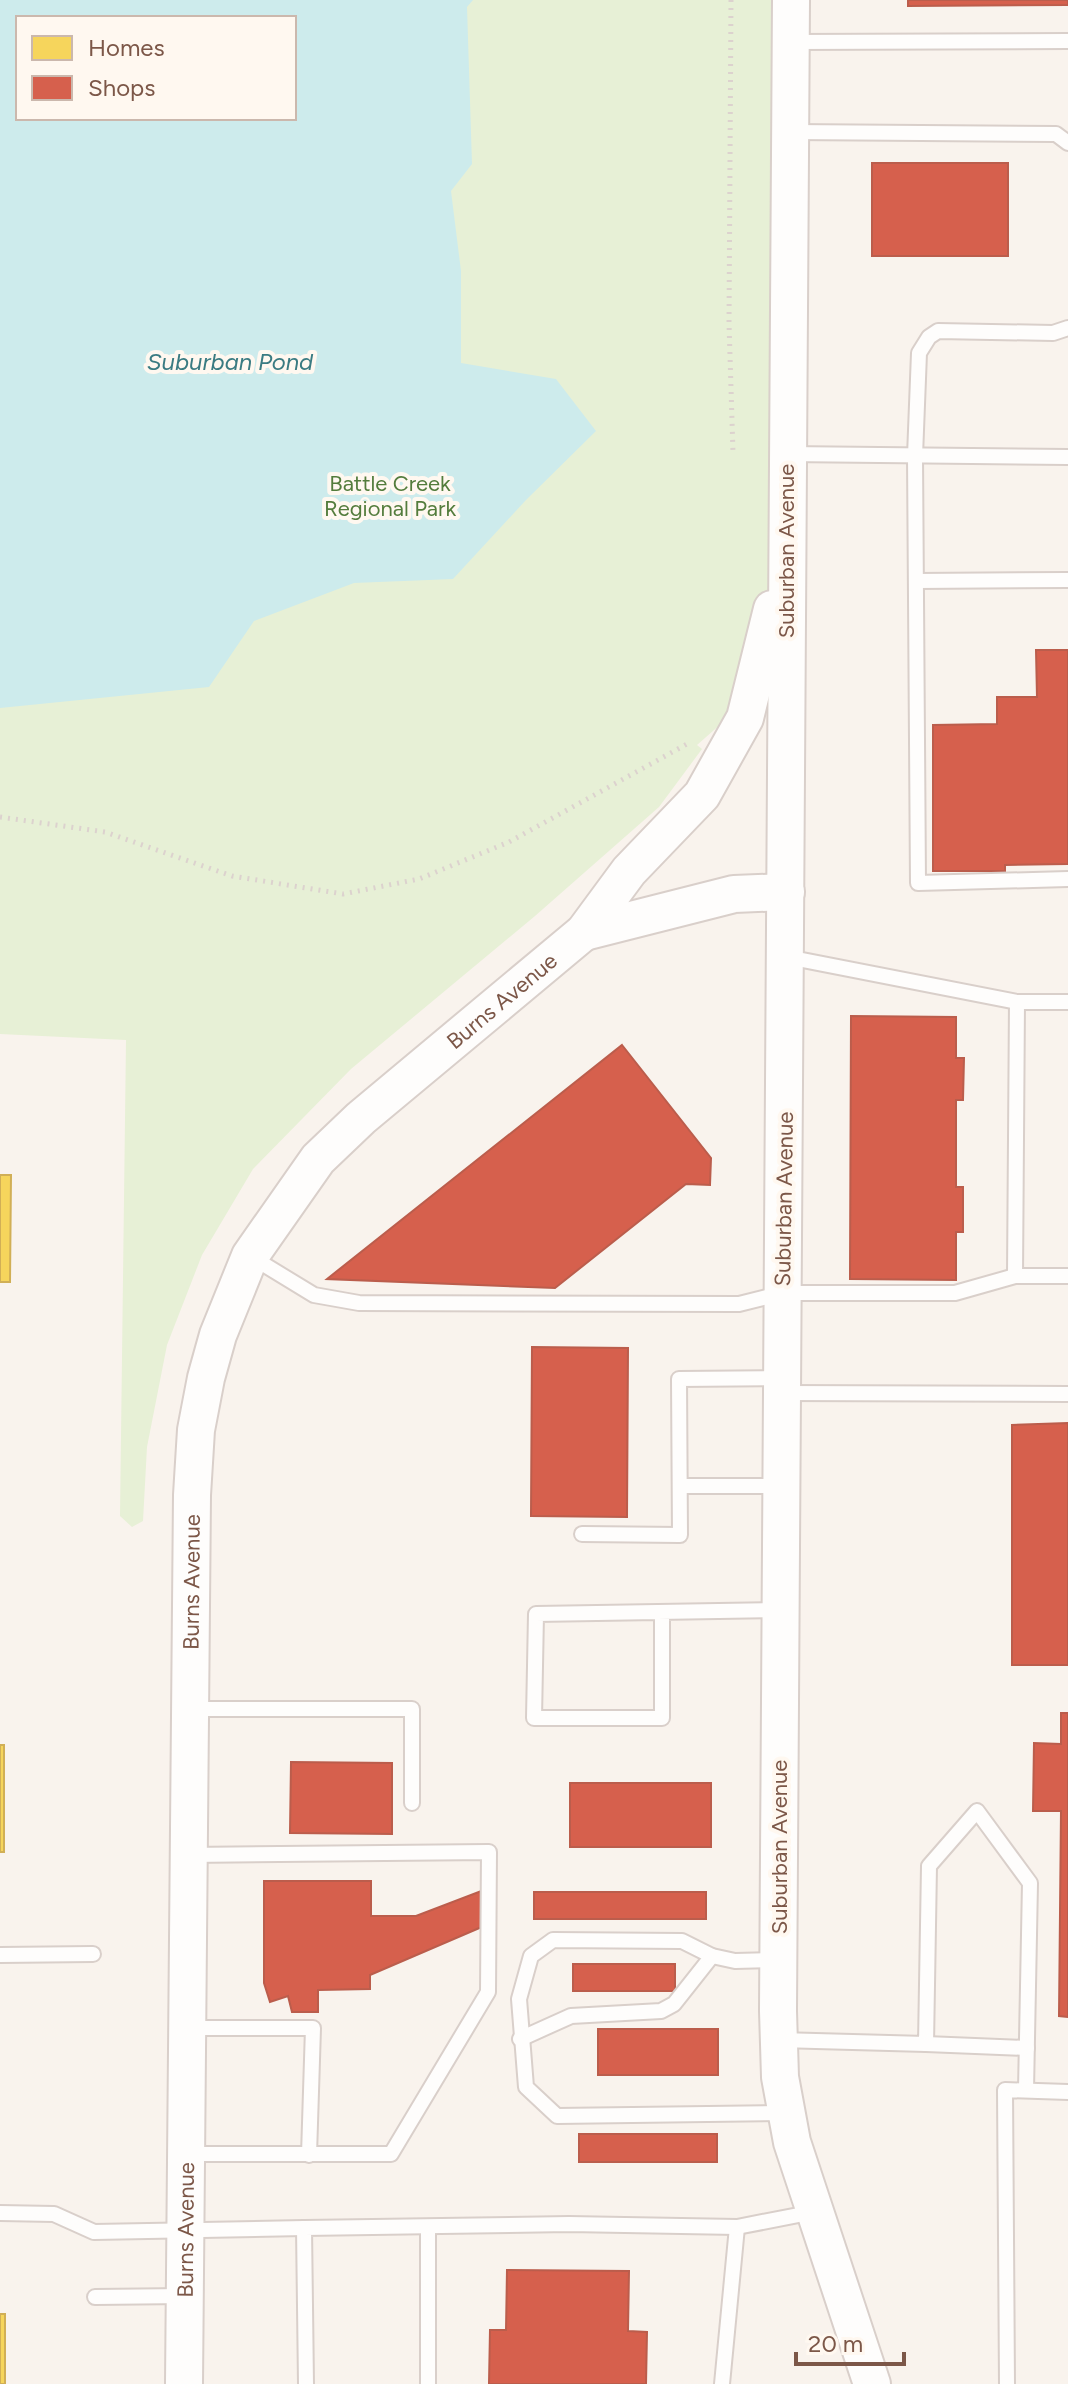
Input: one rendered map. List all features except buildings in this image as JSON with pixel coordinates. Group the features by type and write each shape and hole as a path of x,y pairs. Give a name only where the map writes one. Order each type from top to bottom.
{"street":[{"name":"Suburban Avenue","path":"791,0 779,2040 786,2113 814,2212 872,2384"},
{"name":"Burns Avenue","path":"184,2384 192,1495 196,1430 218,1335 250,1256 318,1159 361,1118 584,932 629,871 702,795 725,759 745,718 786,558"},
{"name":"Burns Avenue","path":"584,932 734,894 786,892"}],"lane":[{"path":"791,42 1068,41"},
{"path":"790,132 1056,134 1068,143"},
{"path":"1068,328 1053,333 938,331 929,337 919,353 915,456 918,883 1068,879"},
{"path":"787,454 1068,457"},
{"path":"916,581 1068,580"},
{"path":"787,957 1017,1002 1068,1002"},
{"path":"1015,1276 1017,1002"},
{"path":"250,1256 314,1295 359,1303 739,1304 783,1293 955,1293 1015,1276 1068,1276"},
{"path":"582,1534 680,1535 679,1379 782,1386 1068,1394"},
{"path":"681,1486 782,1486"},
{"path":"662,1614 662,1718 534,1718 536,1614 780,1610"},
{"path":"190,1709 412,1709 412,1803"},
{"path":"926,2044 929,1866 977,1811 1030,1883 1026,2090"},
{"path":"185,2154 391,2154 488,1992 489,1852 188,1855"},
{"path":"778,1960 735,1961 712,1956 682,1941 553,1940 531,1956 519,1999 520,2039 526,2087 557,2116 786,2113"},
{"path":"0,1955 93,1954"},
{"path":"520,2039 571,2016 661,2011 674,2004 712,1956"},
{"path":"187,2028 313,2028 309,2155"},
{"path":"779,2040 1027,2048"},
{"path":"1007,2384 1005,2090 1068,2092"},
{"path":"0,2213 54,2214 94,2232 569,2224 737,2227 814,2212"},
{"path":"722,2384 737,2227"},
{"path":"304,2228 306,2384"},
{"path":"428,2228 428,2384"},
{"path":"95,2297 185,2296"}],"path":[{"path":"731,0 729,323 733,453"},
{"path":"0,817 105,832 232,876 343,894 419,879 509,842 697,739"}],"green space":[{"name":"Battle Creek Regional Park","path":"0,0 807,0 799,655 697,745 702,749 659,807 535,916 351,1069 253,1169 202,1255 167,1345 147,1447 143,1521 132,1527 120,1516 126,1040 0,1034"}],"water":[{"name":"Suburban Pond","path":"0,0 473,0 467,7 472,164 451,191 461,271 461,363 556,379 596,431 453,579 354,583 254,621 209,687 0,708"}]}
